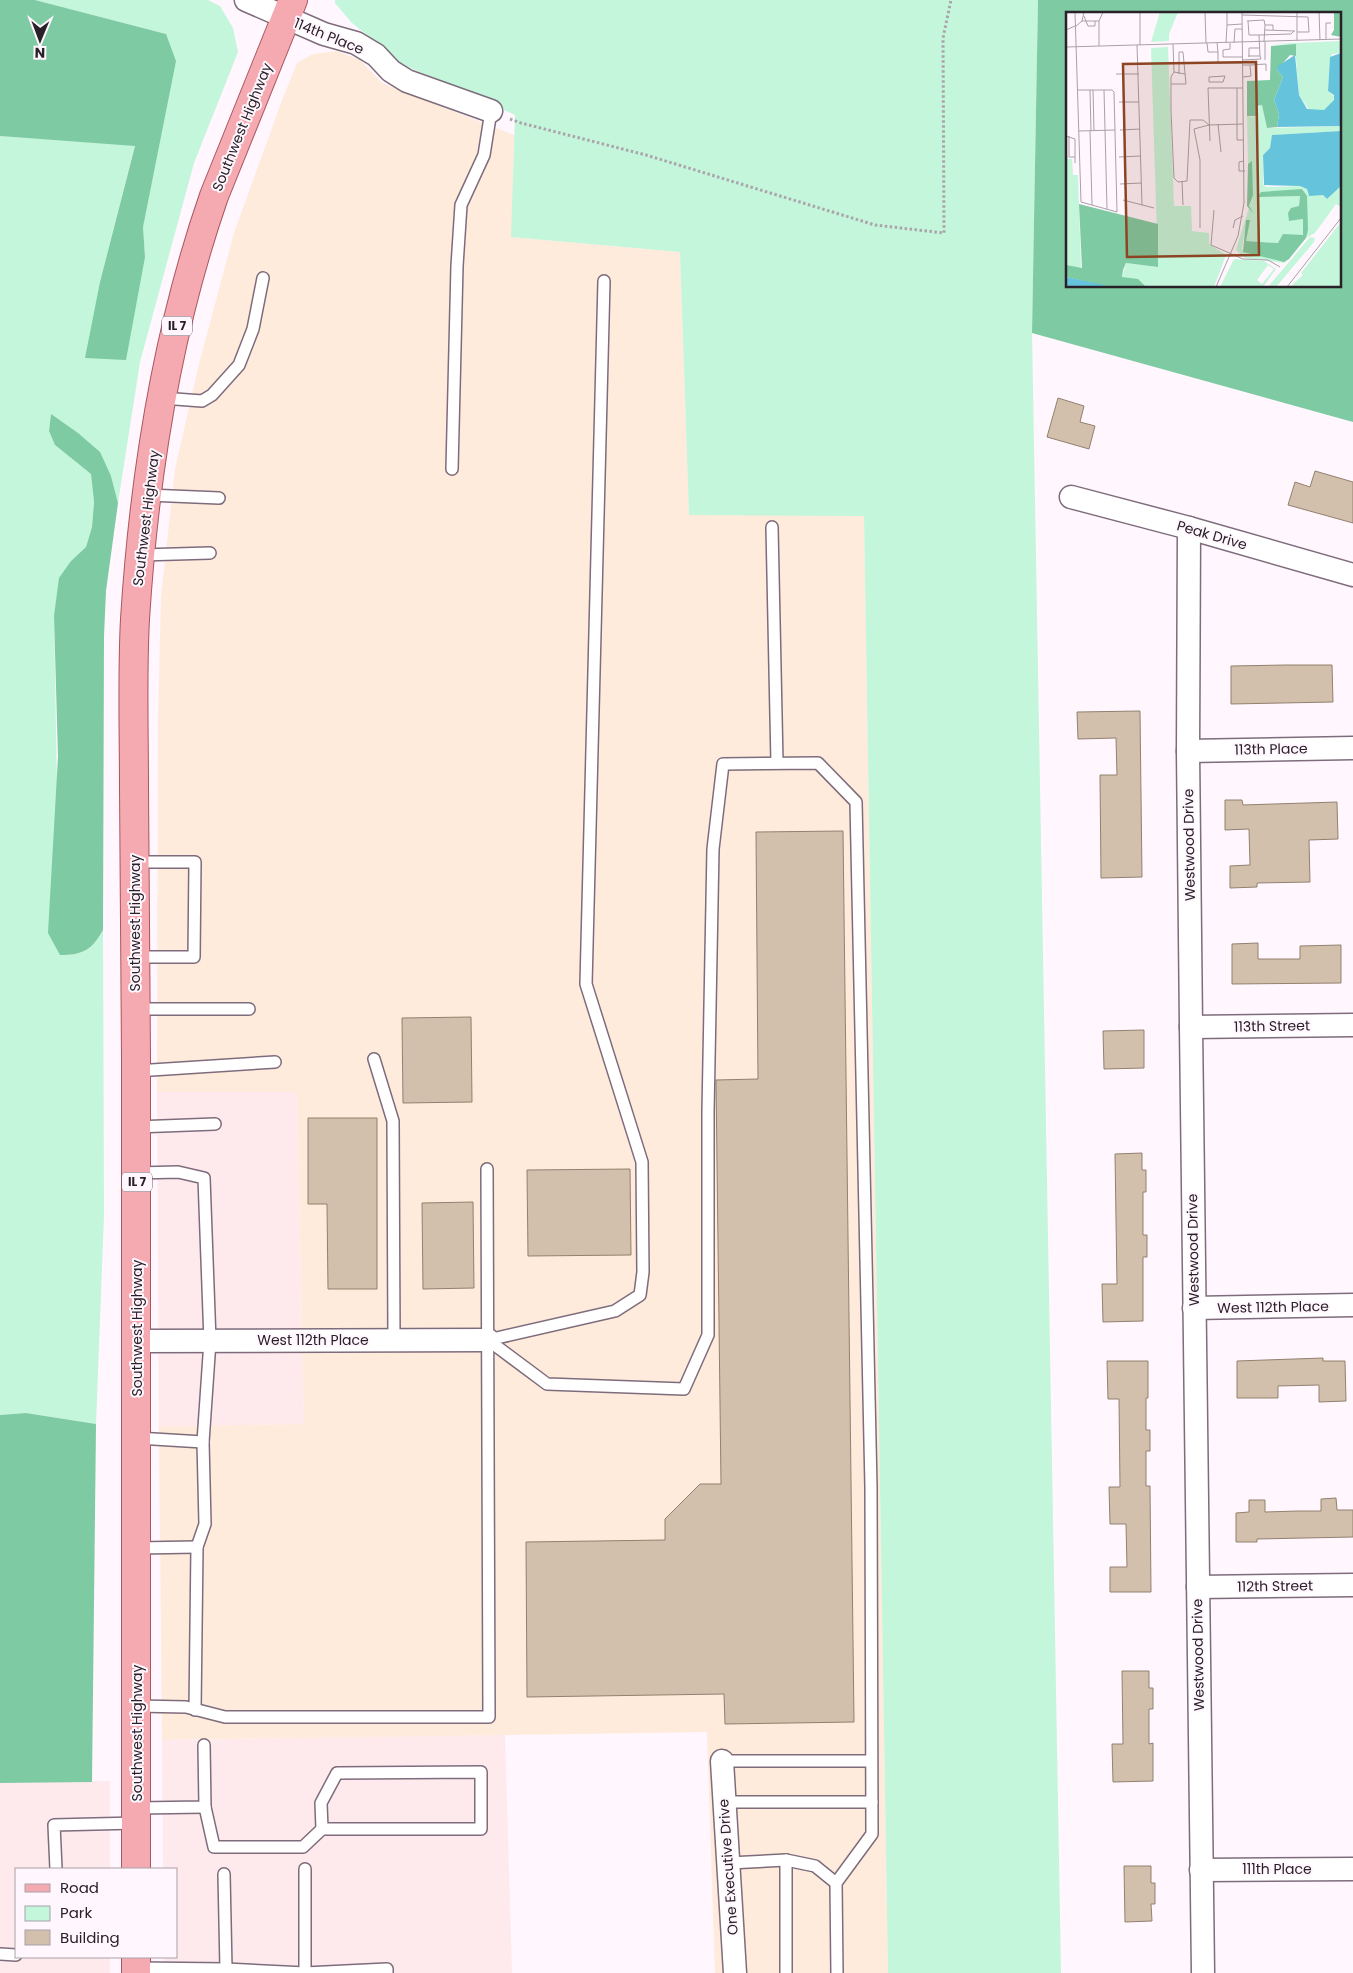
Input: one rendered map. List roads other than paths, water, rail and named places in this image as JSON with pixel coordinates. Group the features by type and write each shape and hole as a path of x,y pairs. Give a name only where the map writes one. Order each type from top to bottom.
{"main road":[{"name":"Southwest Highway","path":"136,1868 138,1341 135,623 140,555 162,398 177,324 203,228 289,9"}],"street":[{"name":"114th Place","path":"246,0 289,9 324,34 356,43 376,55 391,71 407,82 491,111"},
{"name":"Peak Drive","path":"1071,497 1189,528 1353,575"},
{"name":"Westwood Drive","path":"1189,528 1190,1027 1203,1973"},
{"name":"113th Place","path":"1188,751 1353,748"},
{"name":"113th Street","path":"1190,1027 1353,1025"},
{"name":"West 112th Place","path":"1194,1308 1353,1305"},
{"name":"West 112th Place","path":"138,1341 488,1340"},
{"name":"112th Street","path":"1198,1587 1353,1585"},
{"name":"One Executive Drive","path":"722,1761 735,1973"},
{"name":"111th Place","path":"1201,1870 1353,1869"}],"lane":[{"path":"452,469 457,266 461,205 484,155 491,111"},
{"path":"162,398 202,401 212,395 239,365 253,329 263,278"},
{"path":"488,1340 615,1311 640,1296 643,1272 642,1162 586,984 604,281"},
{"path":"148,495 219,498"},
{"path":"772,527 777,763"},
{"path":"140,555 210,553"},
{"path":"488,1340 547,1384 684,1389 708,1335 708,1112 713,859 723,764 818,763 856,802 871,1477 872,1834 836,1883 838,1973"},
{"path":"135,862 195,862 194,957 135,957"},
{"path":"136,1009 249,1009"},
{"path":"374,1059 393,1121 394,1340"},
{"path":"136,1071 275,1062"},
{"path":"136,1127 215,1124"},
{"path":"137,1706 186,1707 225,1717 489,1717 488,1169"},
{"path":"136,1173 178,1172 204,1178 210,1341 204,1442 205,1524 197,1547 195,1710"},
{"path":"137,1438 204,1442"},
{"path":"137,1548 197,1547"},
{"path":"204,1745 205,1807 214,1847 303,1847 322,1829 481,1828 481,1772 337,1773 322,1803 322,1829"},
{"path":"722,1761 871,1761"},
{"path":"724,1802 872,1802"},
{"path":"56,1868 54,1825 205,1807"},
{"path":"729,1862 786,1860 815,1866 836,1883"},
{"path":"786,1860 786,1973"},
{"path":"305,1869 305,1972"},
{"path":"224,1874 226,1969"},
{"path":"0,1954 15,1955"},
{"path":"136,1966 305,1972 387,1969 387,1973"}]}
